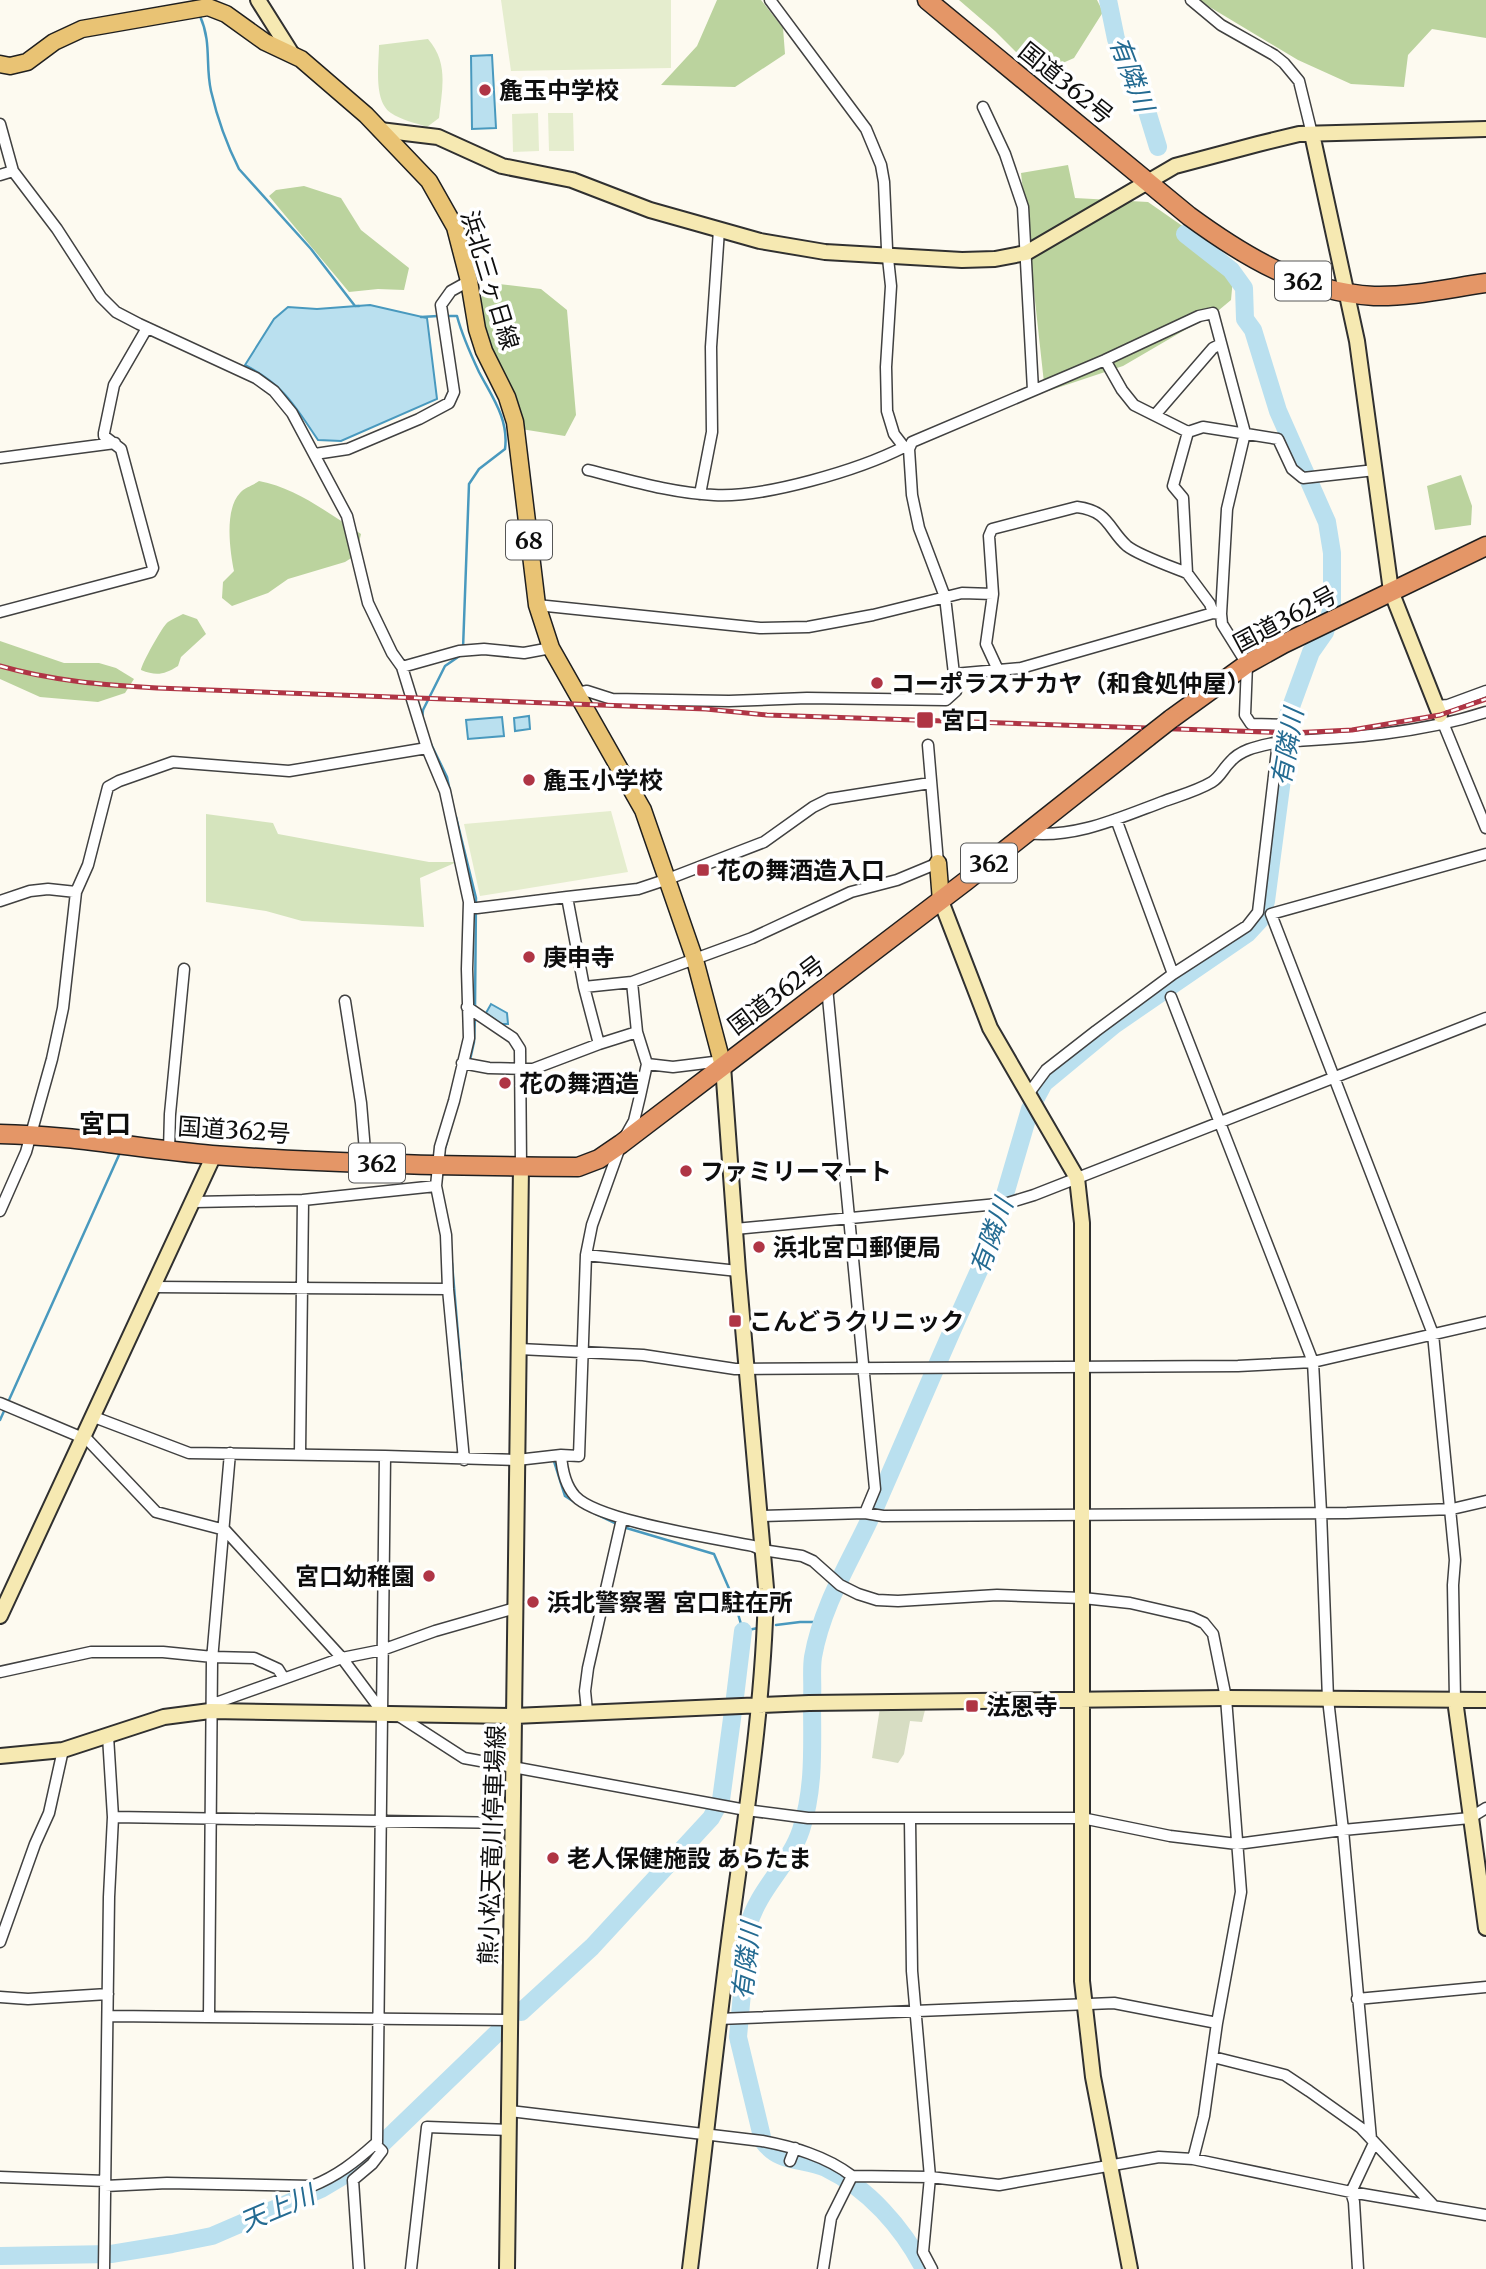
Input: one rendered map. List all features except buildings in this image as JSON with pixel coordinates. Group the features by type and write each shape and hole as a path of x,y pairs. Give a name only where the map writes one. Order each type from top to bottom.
{"highway":[{"name":"国道362号","path":"927,0 1229,246 1293,278 1373,296 1486,284"},
{"name":"国道362号","path":"0,1134 32,1135 214,1155 366,1163 579,1167 599,1159 621,1144 722,1063 941,901 1171,719 1247,664 1327,622 1486,546"}],"main road":[{"name":"浜北三ヶ日線","path":"0,65 18,66 54,42 88,27 203,8 219,10 265,42 301,59 380,130 429,181 455,227 469,281 477,329 515,422 537,605 551,648 643,810 695,960 722,1063"},
{"path":"938,863 941,901"}],"street":[{"path":"258,0 292,54"},
{"path":"576,693 587,691 611,699 729,701 807,698 934,702 946,700 956,691 946,597 919,528 906,448 894,434 887,411 891,286 881,165 866,129 770,0"},
{"path":"1191,0 1221,24 1274,55 1299,81 1357,341 1391,591 1486,828"},
{"path":"983,107 1021,197 1033,390"},
{"path":"0,124 13,171 57,229 101,297 116,312 256,378 274,391 292,413 347,516 368,603 392,653 402,667 427,748 446,791 472,907 468,1038 438,1164 436,1186 446,1235 448,1289 464,1460"},
{"path":"380,130 438,137 502,166 572,180 627,203 719,230 794,248 888,257 978,260 1026,253 1175,166 1289,137 1312,134 1486,129"},
{"path":"0,175 13,171"},
{"path":"700,494 712,432 711,347 719,230"},
{"path":"314,454 348,449 419,419 449,403 454,392 441,310 443,299 469,281"},
{"path":"588,470 700,494 740,495 785,487 880,459 906,448 912,442 1105,360 1199,316 1213,313 1245,433 1227,509 1217,613"},
{"path":"0,612 151,572 153,568 121,449 104,436 114,385 147,328"},
{"path":"1155,415 1213,348 1222,345"},
{"path":"1105,360 1134,405 1188,432 1203,427 1278,439 1292,469 1303,478 1375,470"},
{"path":"1187,573 1183,498 1173,486 1188,432"},
{"path":"0,458 115,443"},
{"path":"998,670 986,643 993,594 989,536 992,529 1077,507 1086,508 1108,520 1128,547 1187,573 1217,613 1247,664 1247,721 1251,724 1287,724"},
{"path":"537,605 789,629 873,615 962,593 993,594"},
{"path":"954,674 1021,668 1217,613"},
{"path":"402,667 464,650 524,653 551,648"},
{"path":"1440,715 1448,705 1486,691"},
{"path":"1027,833 1039,835 1082,830 1116,819 1212,782 1240,754 1253,747 1278,742 1360,738 1440,715 1486,712"},
{"path":"1278,742 1265,914 1334,1077 1433,1334 1452,1509 1455,1560 1455,1700 1486,1928"},
{"path":"584,987 632,982 695,960 764,933 851,892 897,880 938,863 928,746"},
{"path":"0,1211 32,1135 52,1059 63,1008 76,892 88,865 108,787 173,762 289,771 427,748"},
{"path":"472,907 638,888 764,842 813,807 829,799 930,783"},
{"path":"1116,819 1173,974"},
{"path":"1031,1097 1046,1070 1173,974 1265,914 1486,854"},
{"path":"0,901 30,891 48,889 76,892"},
{"path":"567,897 584,987 600,1044"},
{"path":"941,901 990,1028 1077,1178 1082,1223 1081,1932 1084,2003 1093,2077 1130,2269"},
{"path":"169,1151 184,969"},
{"path":"94,1416 189,1453 300,1453 464,1460 579,1456 586,1255 592,1225 621,1144 634,1121 647,1064 637,1032 632,982"},
{"path":"827,987 875,1489 866,1513"},
{"path":"1171,997 1312,1362 1328,1699 1373,2141 1351,2192 1358,2269"},
{"path":"345,1001 366,1163"},
{"path":"213,1707 514,1716 521,1069 518,1043 467,1007"},
{"path":"735,1229 1004,1203 1077,1178 1486,1017"},
{"path":"462,1063 489,1068 533,1069 637,1032"},
{"path":"647,1064 673,1068 722,1063 737,1272 766,1588 758,1705 724,2019 705,2134 690,2269"},
{"path":"0,1616 214,1155"},
{"path":"194,1202 303,1199 436,1186"},
{"path":"300,1453 303,1199"},
{"path":"586,1255 737,1272"},
{"path":"154,1287 448,1289"},
{"path":"519,1349 642,1355 735,1369 1238,1366 1312,1362 1486,1322"},
{"path":"0,1403 83,1437 156,1512 225,1530 390,1713 464,1758 513,1769 804,1818 1083,1818 1170,1836 1237,1844 1343,1830 1470,1818 1486,1808"},
{"path":"209,2017 213,1657 230,1453"},
{"path":"561,1455 563,1474 575,1496 594,1508 622,1519 762,1550 802,1556 813,1561 837,1583 877,1600 997,1595 1083,1598 1130,1603 1191,1617 1204,1623 1213,1634 1226,1698 1241,1892 1217,2023 1204,2116 1193,2159"},
{"path":"359,2269 353,2180 372,2164 377,2146 382,1821 390,1713 382,1650 385,1456"},
{"path":"760,1516 866,1513 883,1516 1321,1512 1452,1509 1486,1501"},
{"path":"587,1711 585,1691 588,1668 622,1519"},
{"path":"0,1756 63,1750 164,1717 213,1707 284,1677 342,1658 382,1650 435,1631 515,1608"},
{"path":"0,1672 91,1652 163,1651 213,1657 254,1658 278,1669 284,1677"},
{"name":"熊小松天竜川停車場線","path":"507,2269 514,1716 813,1703 1083,1698 1486,1700"},
{"path":"104,2269 109,1896 113,1817 108,1736"},
{"path":"0,1942 49,1813 63,1750"},
{"path":"113,1817 512,1823"},
{"path":"910,1820 912,1971 930,2177 923,2252 932,2269"},
{"path":"1357,1999 1486,1987"},
{"path":"0,1997 28,1999 108,1994"},
{"path":"724,2019 1114,2003 1217,2023"},
{"path":"109,2016 511,2020"},
{"path":"1213,2057 1285,2075 1360,2128 1433,2205"},
{"path":"510,2112 766,2142 839,2166 851,2176 930,2177 999,2185 1159,2157 1193,2159 1351,2192 1486,2215"},
{"path":"411,2269 427,2127 510,2130"},
{"path":"0,2177 105,2183 313,2186 347,2169 377,2146"},
{"path":"822,2269 827,2233 851,2176"}],"green space":[{"path":"501,0 671,0 671,68 511,71"},
{"path":"717,0 761,0 783,28 785,54 735,87 661,85 697,46"},
{"path":"959,0 1097,0 1103,12 1074,58 1038,74"},
{"path":"1198,0 1486,0 1486,38 1432,29 1408,55 1404,87 1351,84 1298,60"},
{"path":"428,39 435,48 442,67 442,87 439,118 427,127 399,118 385,107 379,91 378,72 379,45"},
{"path":"538,113 539,151 513,152 512,114"},
{"path":"548,113 573,113 574,151 549,151"},
{"path":"1068,165 1075,198 1148,202 1194,234 1234,267 1231,300 1219,310 1123,366 1045,392 1021,173"},
{"path":"304,186 341,198 361,230 409,268 404,290 349,292 269,196 276,190"},
{"path":"490,283 541,289 567,310 576,415 565,436 521,429 491,364 480,300"},
{"path":"1461,475 1472,506 1471,525 1435,530 1427,486"},
{"path":"259,481 300,496 361,534 356,555 345,562 288,579 268,593 232,606 222,598 223,582 234,571 230,531 232,510 240,493"},
{"path":"183,614 197,619 206,634 181,657 178,666 173,669 160,674 141,670 165,625"},
{"path":"0,641 64,663 99,663 116,668 134,679 125,693 98,702 40,697 0,679"},
{"path":"611,811 628,872 480,896 464,824"},
{"path":"206,814 273,823 278,834 429,862 457,862 420,878 424,927 302,921 266,911 206,902"},
{"path":"926,1706 922,1722 910,1721 904,1754 898,1763 872,1758 880,1708"}],"water":[{"path":"492,55 496,128 472,129 471,56"},
{"path":"370,305 427,318 437,399 341,441 318,440 295,406 279,389 245,365 274,319 288,307 317,309"},
{"path":"529,716 530,729 515,731 514,718"},
{"path":"502,717 504,736 468,739 466,720"},
{"path":"491,1004 507,1013 508,1024 501,1024 486,1013"}],"waterway":[{"name":"有隣川","path":"1108,0 1116,39 1143,98 1158,147"},
{"path":"200,16 206,35 213,101 226,141 239,169 311,249 355,306 359,306"},
{"name":"有隣川","path":"924,2269 895,2224 856,2186 826,2168 776,2154 763,2141 738,2037 748,1927 759,1901 796,1843 809,1798 812,1765 812,1662 824,1616 989,1249 1030,1109 1044,1083 1114,1025 1248,933 1260,920 1266,901 1288,715 1311,652 1325,632 1332,607 1332,553 1327,522 1278,411 1253,330 1245,319 1244,288 1231,270 1185,234"},
{"path":"421,317 438,316"},
{"path":"445,316 457,316 473,359 502,418 506,438 505,449 479,469 469,484 463,649"},
{"path":"422,719 423,710 445,666 461,655"},
{"path":"428,738 447,777 454,811"},
{"path":"456,817 476,898 475,1007"},
{"path":"470,1060 475,1018"},
{"path":"444,1152 448,1138"},
{"path":"0,1420 119,1155"},
{"path":"452,1263 462,1382"},
{"path":"553,1458 565,1496 579,1505"},
{"path":"594,1513 617,1524"},
{"path":"623,1527 714,1554 734,1600 743,1631 758,1628"},
{"path":"776,1625 822,1622"},
{"name":"天上川","path":"735,1697 743,1631"},
{"name":"天上川","path":"521,2012 592,1947 711,1818 721,1800 733,1711"},
{"name":"天上川","path":"0,2256 111,2254 212,2236 321,2189 358,2167 498,2032"}],"railway":[{"path":"0,666 59,679 157,688 706,709 767,715 1291,733 1352,730 1440,715 1486,699"}],"place":[{"name":"麁玉中学校","path":"485,90"},
{"name":"コーポラスナカヤ（和食処仲屋）","path":"877,683"},
{"name":"宮口","path":"925,720"},
{"name":"麁玉小学校","path":"529,780"},
{"name":"花の舞酒造入口","path":"703,870"},
{"name":"庚申寺","path":"529,957"},
{"name":"花の舞酒造","path":"505,1083"},
{"name":"ファミリーマート","path":"686,1171"},
{"name":"浜北宮口郵便局","path":"759,1247"},
{"name":"こんどうクリニック","path":"735,1321"},
{"name":"宮口幼稚園","path":"429,1576"},
{"name":"浜北警察署 宮口駐在所","path":"533,1602"},
{"name":"法恩寺","path":"972,1706"},
{"name":"老人保健施設 あらたま","path":"553,1858"}],"district":[{"name":"宮口","path":"105,1123"}]}
